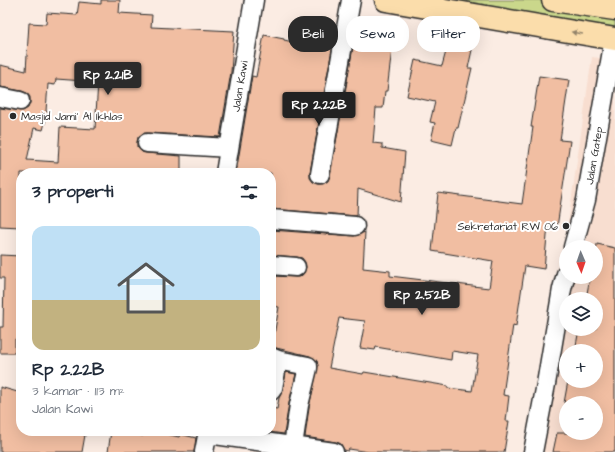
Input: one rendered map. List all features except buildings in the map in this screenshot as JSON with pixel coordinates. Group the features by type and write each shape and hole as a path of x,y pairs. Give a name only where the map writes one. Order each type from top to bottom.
{"main road":[{"path":"386,0 615,39"},
{"path":"553,0 615,9"}],"street":[{"name":"Jalan Kawi","path":"227,168 254,0"},
{"path":"320,174 351,0"},
{"name":"Jalan Gatep","path":"575,240 586,200 615,39"},
{"path":"0,97 20,101"},
{"path":"147,143 229,148"},
{"path":"276,219 355,226"},
{"path":"276,265 296,266"},
{"path":"532,452 546,384 563,284"},
{"path":"276,358 308,366 299,405 293,446"},
{"path":"204,452 207,436"},
{"path":"228,436 334,452"}],"shaded area":[{"path":"592,57 615,60 615,452 535,452 559,284 603,284 603,240 566,240"}],"green space":[{"path":"385,0 553,0 615,9 615,38"}],"place":[{"name":"Masjid Jami' Al Ikhlas","path":"13,116"},
{"name":"Sekretariat RW 06","path":"566,226"}]}
